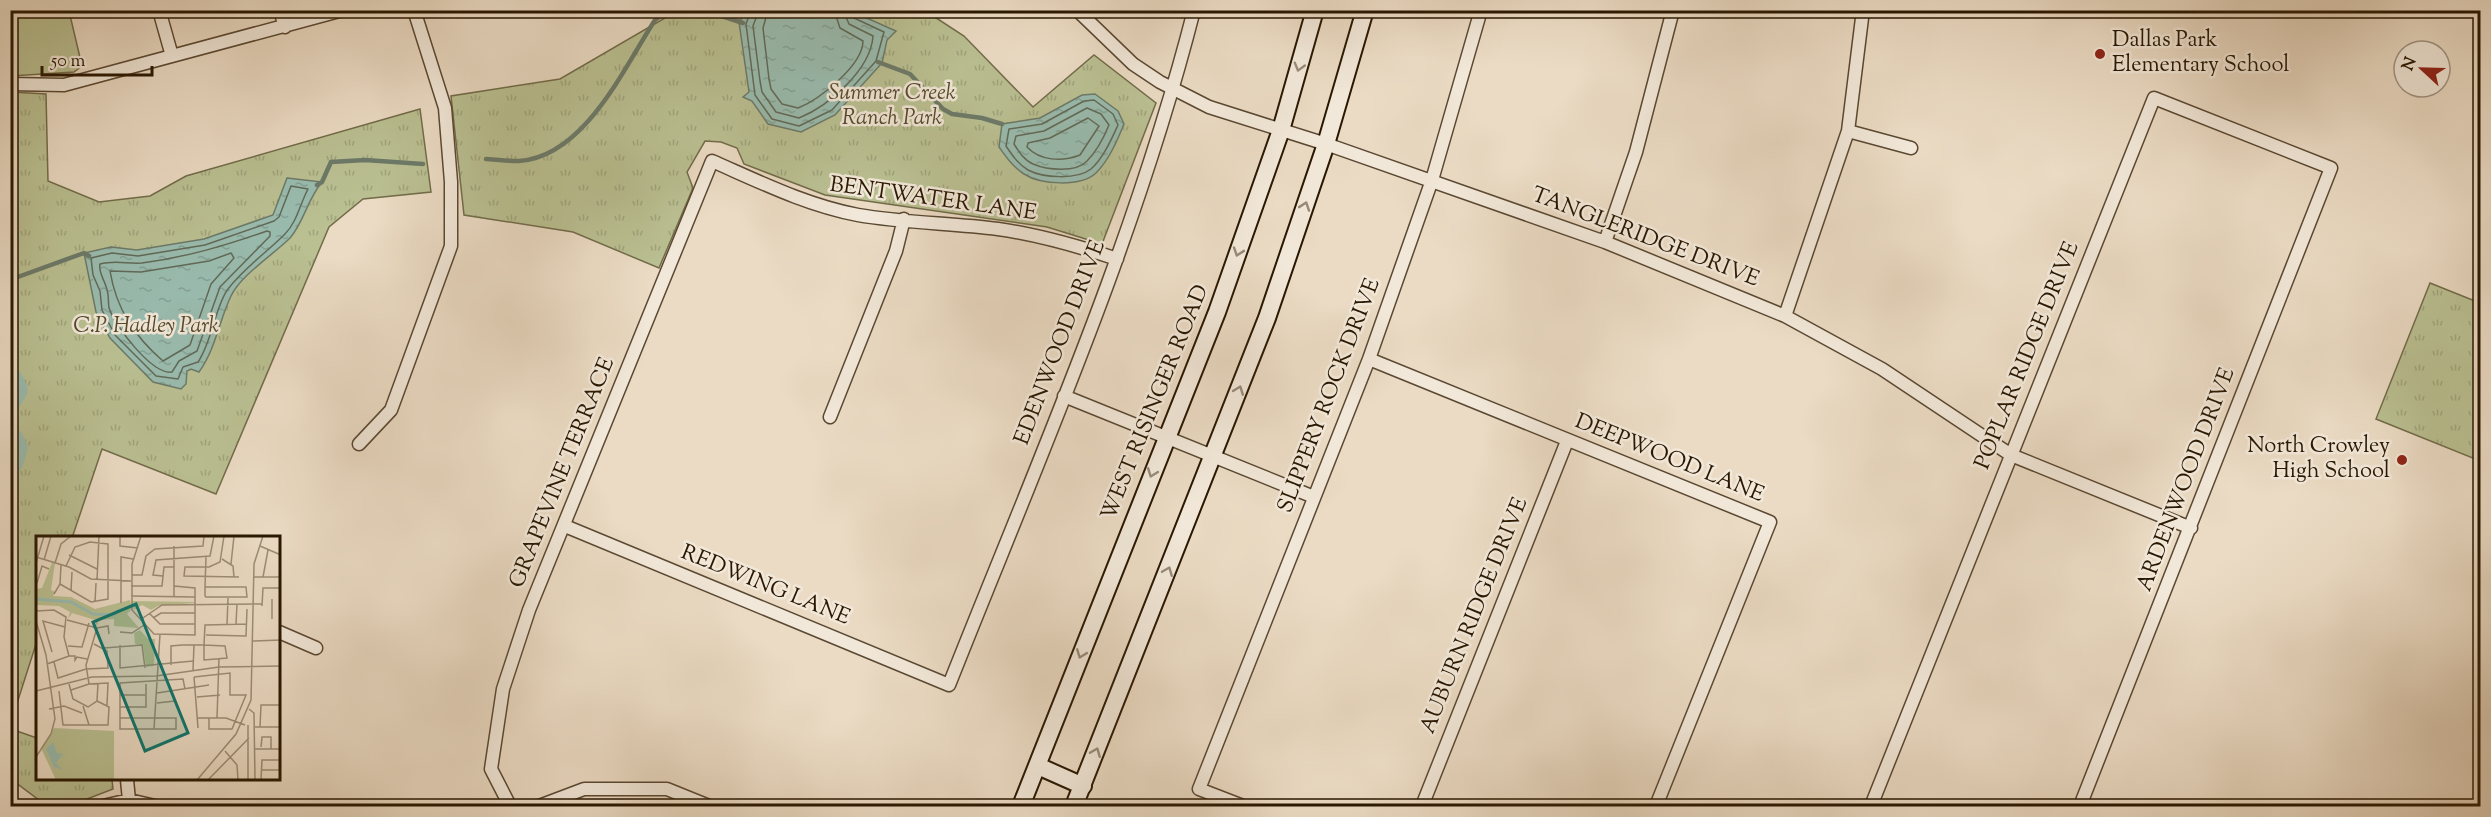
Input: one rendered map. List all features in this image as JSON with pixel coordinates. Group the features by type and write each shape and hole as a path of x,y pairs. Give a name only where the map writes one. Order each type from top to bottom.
{"main road":[{"name":"WEST RISINGER ROAD","path":"1021,807 1217,312 1281,130 1315,10"},
{"path":"1074,807 1267,318 1326,144 1365,10"},
{"path":"1038,766 1083,786"}],"street":[{"path":"159,10 172,56"},
{"path":"280,10 285,27"},
{"path":"10,84 64,85 343,10"},
{"path":"359,444 391,410 451,246 451,182 445,108 414,10"},
{"name":"TANGLERIDGE DRIVE","path":"1077,10 1133,64 1209,107 1432,180 1605,242 1785,316 1882,369 2011,455 2191,528"},
{"name":"EDENWOOD DRIVE","path":"949,685 1117,259 1174,89 1194,10"},
{"name":"SLIPPERY ROCK DRIVE","path":"1243,807 1198,789 1369,359 1432,180 1481,10"},
{"path":"1605,242 1636,152 1673,10"},
{"path":"1785,316 1848,131 1863,10"},
{"name":"POPLAR RIDGE DRIVE","path":"1872,807 2154,98 2331,168"},
{"path":"1848,131 1911,148"},
{"name":"BENTWATER LANE","path":"712,161 797,198 832,209 1050,238 1117,259"},
{"name":"GRAPEVINE TERRACE","path":"510,807 491,769 502,690 529,610 712,161"},
{"name":"ARDENWOOD DRIVE","path":"2080,807 2331,168"},
{"path":"830,417 896,251 904,219"},
{"name":"DEEPWOOD LANE","path":"1369,359 1770,522 1656,807"},
{"path":"1064,396 1314,497"},
{"name":"AUBURN RIDGE DRIVE","path":"1422,807 1567,441"},
{"name":"REDWING LANE","path":"565,526 949,685"},
{"path":"280,633 316,648"},
{"path":"127,781 129,800"},
{"path":"539,807 584,789 667,789 709,807"},
{"path":"103,807 129,800 155,807"}],"green space":[{"name":"Summer Creek Ranch Park","path":"924,10 964,36 1033,107 1094,55 1156,103 1102,244 1047,227 825,195 744,164 737,148 721,142 705,141 687,172 693,188 659,268 573,232 464,215 451,96 560,79 665,18 668,11"},
{"path":"10,11 69,11 82,66 74,72 11,76"},
{"name":"C.P. Hadley Park","path":"11,92 46,94 48,181 99,202 150,196 186,176 420,109 431,192 363,199 329,227 216,494 102,449 73,536 36,536 36,644 11,722"},
{"path":"2430,283 2480,303 2480,461 2376,419"},
{"path":"11,729 36,738 36,781 112,781 113,789 69,806 47,806 11,779"}],"water":[{"path":"747,10 851,11 896,31 887,40 882,63 835,115 801,132 768,124 752,101 743,97 749,92 739,22"},
{"path":"1095,94 1118,111 1124,124 1105,162 1089,178 1061,183 1031,178 1010,162 999,147 1002,124 1040,118 1082,95"},
{"path":"287,178 322,182 295,232 236,288 227,305 209,354 199,372 191,369 187,371 186,384 181,389 153,382 110,338 96,312 84,253 111,247 137,250 204,239 273,215"}],"waterway":[{"path":"486,159 519,161 542,156 563,144 600,107 655,20 670,10"},
{"path":"703,10 743,23"},
{"path":"878,62 910,74 943,109 952,114 982,118 1002,124"},
{"path":"317,185 322,182 331,162 365,160 423,164"},
{"path":"10,284 15,278 84,253 89,256"},
{"path":"10,381 14,390 10,396"},
{"path":"10,440 14,448 10,461"}],"place":[{"name":"Dallas Park Elementary School","path":"2100,54"},
{"name":"North Crowley High School","path":"2402,460"}]}
